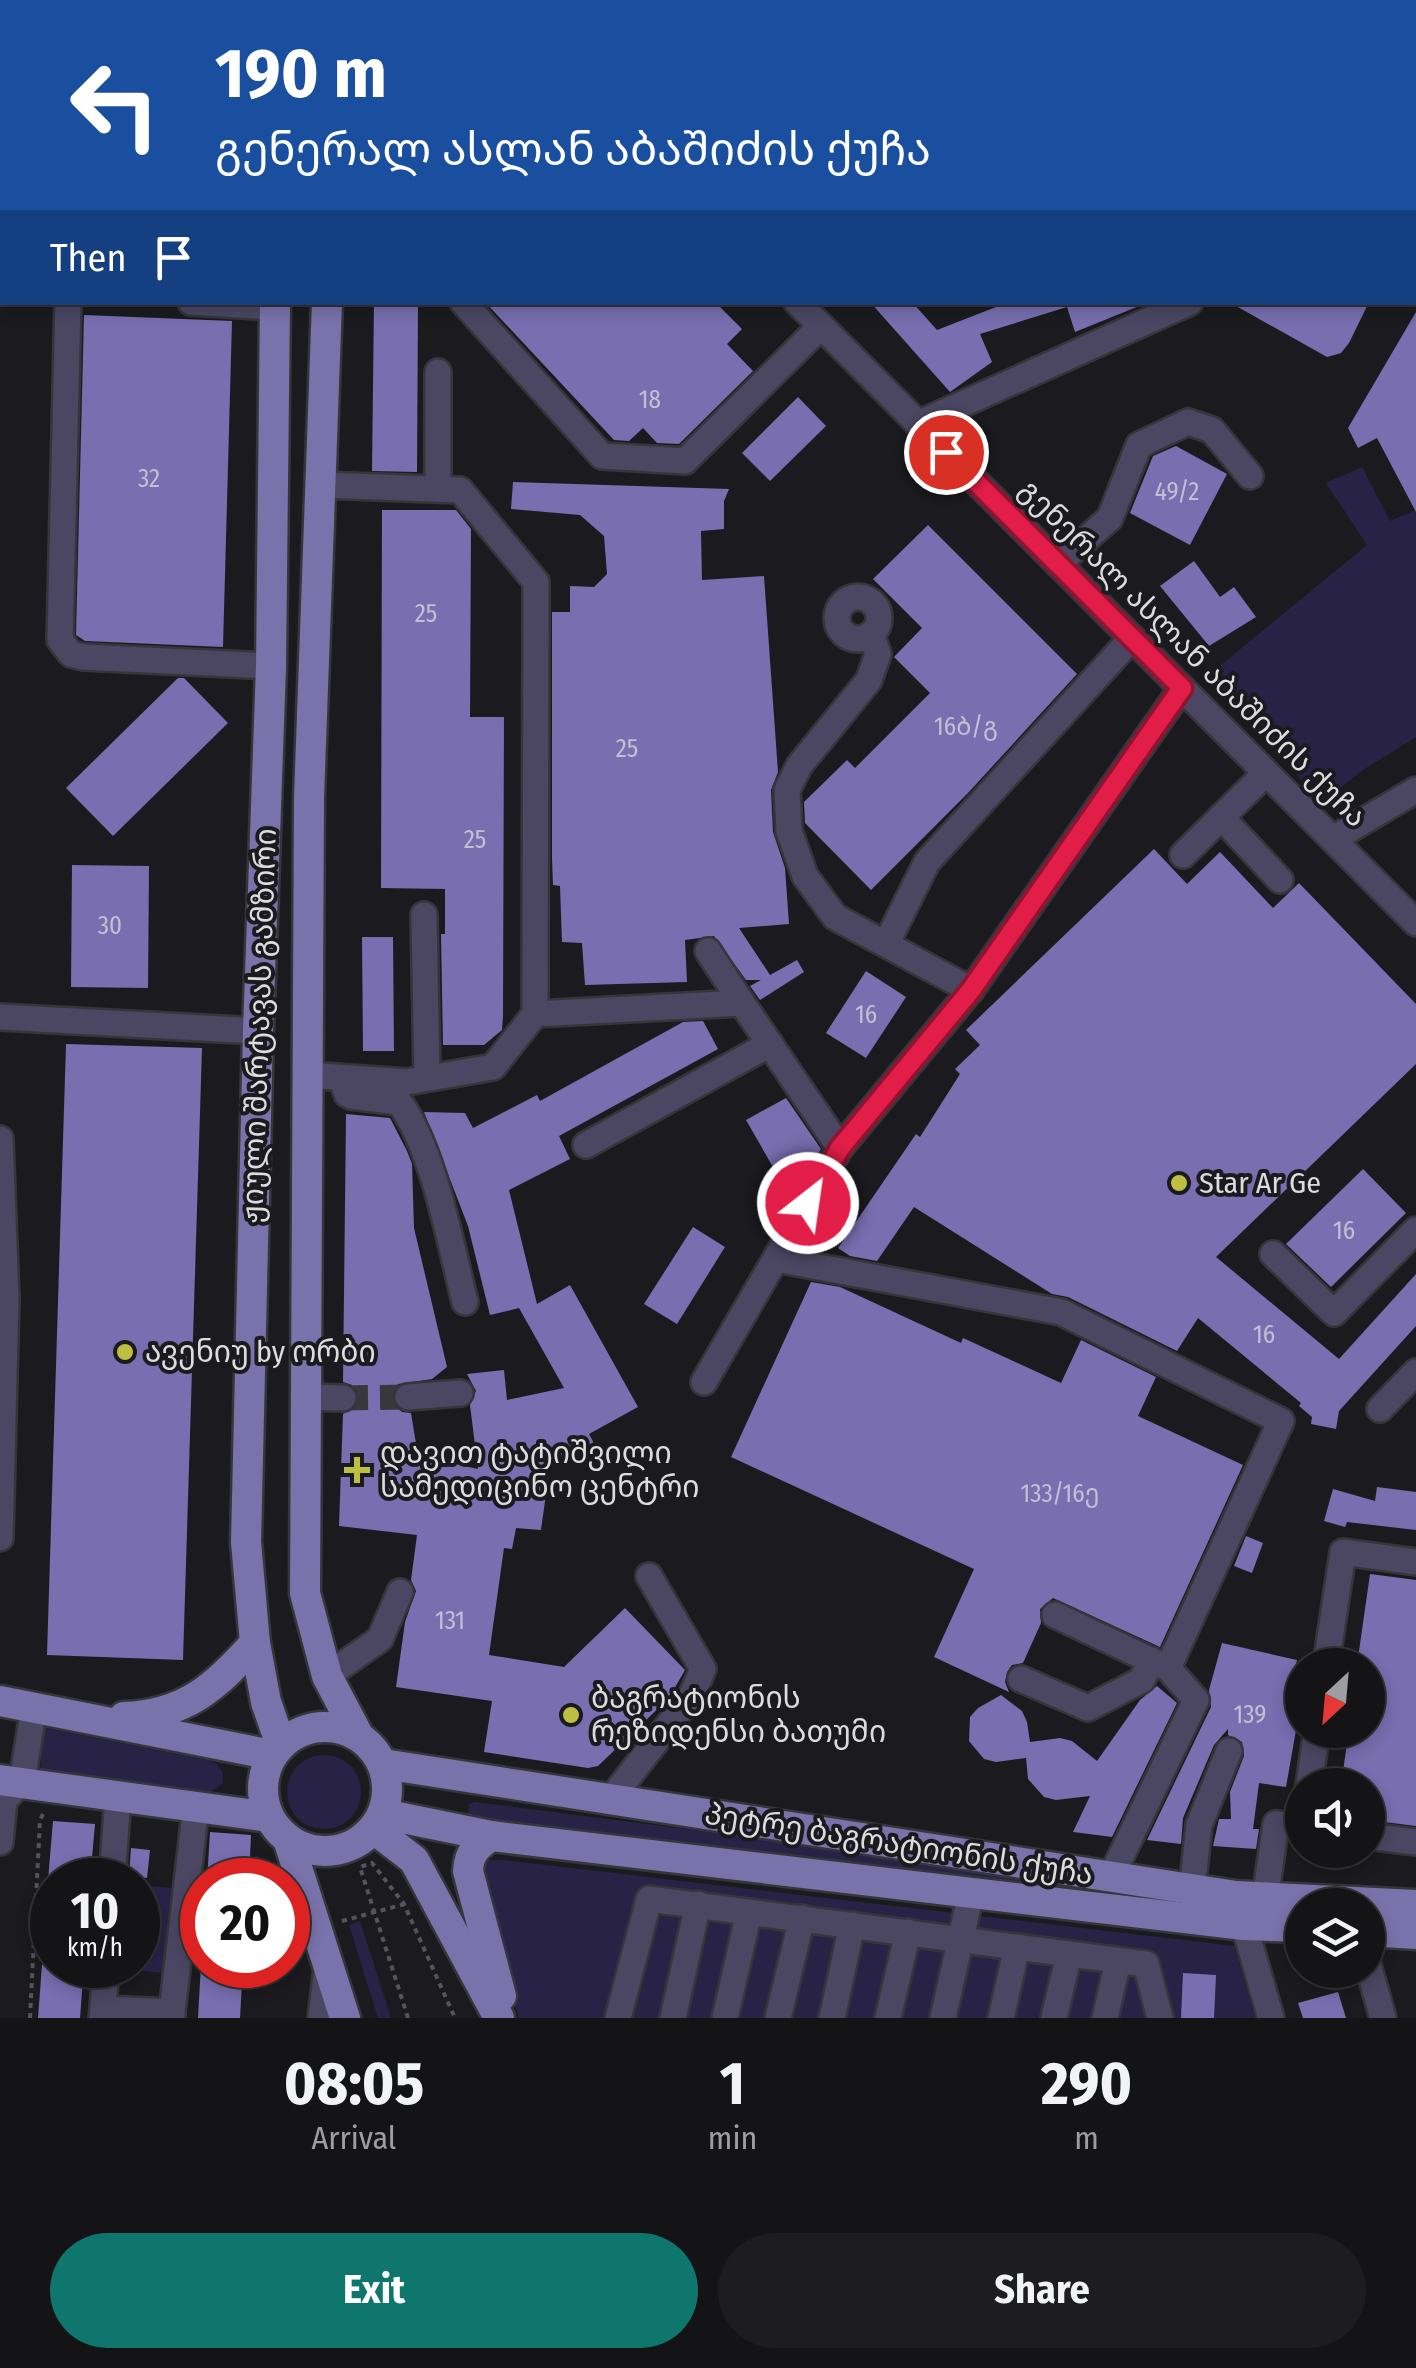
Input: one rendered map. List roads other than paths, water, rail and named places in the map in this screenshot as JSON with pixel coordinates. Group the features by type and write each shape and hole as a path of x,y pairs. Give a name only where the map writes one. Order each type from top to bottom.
{"main road":[{"name":"ჟიული შარტავას გამზირი","path":"275,305 271,666 246,1542 254,1642 277,1750"},
{"name":"ჟიული შარტავას გამზირი","path":"327,305 309,798 305,1592 327,1676 358,1736"},
{"path":"84,1717 165,1712 207,1693 254,1642"},
{"path":"0,1701 277,1750"},
{"path":"6,1789 118,1796 196,1806 278,1828 310,1850 333,1852 356,1844 379,1822 388,1781 373,1748 358,1736 318,1727 292,1736 266,1767 262,1792 278,1828 328,1963 345,2018"},
{"name":"პეტრე ბაგრატიონის ქუჩა","path":"383,1764 1192,1890 1285,1921"},
{"path":"379,1822 414,1860 503,2018"},
{"name":"პეტრე ბაგრატიონის ქუჩა","path":"379,1822 970,1893 1248,1906 1416,1905"},
{"path":"491,1836 468,1856 468,1871 503,2018"},
{"path":"1385,1932 1416,1934"}],"street":[{"path":"68,305 60,640 71,654 83,657 271,666"},
{"path":"466,305 602,456 685,462 820,326"},
{"name":"გენერალ ასლან აბაშიძის ქუჩა","path":"800,305 1416,923"},
{"path":"918,424 1150,311 1177,305"},
{"path":"438,372 438,489"},
{"path":"1058,564 1110,518 1139,445 1188,422 1212,430 1250,476"},
{"path":"307,1075 407,1082 493,1067 536,1014 536,582 460,490 322,485"},
{"path":"871,634 878,654 869,680 799,766 787,790 789,831 805,876 835,917 971,990"},
{"path":"886,944 927,862 1132,638"},
{"path":"704,1382 840,1148 971,990 1182,688"},
{"path":"1183,855 1266,772"},
{"path":"1333,839 1416,790"},
{"path":"1221,817 1280,880"},
{"path":"424,914 427,1077"},
{"path":"708,951 840,1148"},
{"path":"536,1014 742,1003"},
{"path":"0,1018 258,1031"},
{"path":"586,1144 770,1044"},
{"path":"342,1078 347,1094 399,1102 410,1118 433,1182 465,1302"},
{"path":"0,1139 6,1298 0,1538"},
{"path":"1273,1254 1334,1313 1416,1230"},
{"path":"776,1259 1061,1312 1281,1421 1160,1664 1142,1680 1088,1708 1021,1679"},
{"path":"1380,1409 1416,1372"},
{"path":"408,1397 460,1393"},
{"path":"306,1397 343,1398"},
{"path":"1329,1648 1343,1552 1416,1562"},
{"path":"611,1799 692,1695 704,1669 648,1576"},
{"path":"327,1676 380,1638 400,1592"},
{"path":"1055,1615 1160,1664 1196,1700 1110,1877"},
{"path":"0,1842 6,1789 34,1707"},
{"path":"1192,1890 1199,1825 1230,1751"},
{"path":"114,1858 118,1796"},
{"path":"104,1988 102,2013 172,2015 196,1806"},
{"path":"1271,2018 1248,1906 1276,1824 1285,1825"},
{"path":"1385,1838 1416,1842"},
{"path":"943,2018 970,1893"},
{"path":"618,2018 649,1899 1146,1964 1160,2018"},
{"path":"673,2018 698,1904"},
{"path":"725,2018 750,1912"},
{"path":"778,2018 802,1918"},
{"path":"832,2018 852,1925"},
{"path":"888,2018 908,1932"},
{"path":"1001,2018 1016,1947"},
{"path":"1054,2018 1069,1954"},
{"path":"1106,2018 1118,1960"},
{"path":"321,2018 328,1963"},
{"path":"1374,1988 1382,2018"}],"tunnel":[{"path":"343,1398 408,1397"}],"place":[{"name":"Star Ar Ge","path":"1179,1183"},
{"name":"ავენიუ by ორბი","path":"125,1352"},
{"name":"დავით ტატიშვილი სამედიცინო ცენტრი","path":"357,1470"},
{"name":"ბაგრატიონის რეზიდენსი ბათუმი","path":"571,1715"}]}
